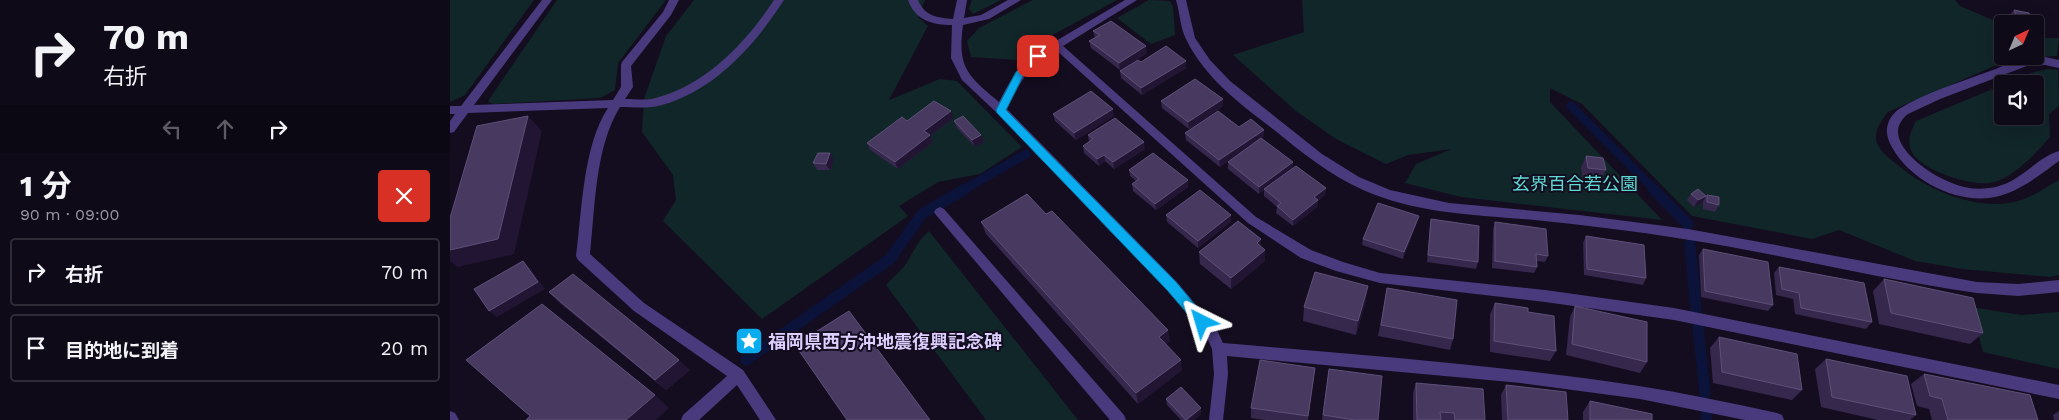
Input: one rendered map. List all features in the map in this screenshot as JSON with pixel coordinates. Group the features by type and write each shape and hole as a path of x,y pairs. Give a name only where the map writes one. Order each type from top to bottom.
{"street":[{"path":"450,129 547,0"},
{"path":"674,0 667,13 626,65 626,87 605,121 597,143 583,256 639,307 738,375 769,420"},
{"path":"450,110 659,102 683,93 706,80 737,53 766,21 779,0"},
{"path":"913,0 919,12 932,21 957,23 985,17 1016,0"},
{"path":"962,0 957,23 956,50 957,64 964,75 1001,110 1172,286 1212,334 1218,349 1221,374 1216,420"},
{"path":"1001,110 1019,74 1038,56 1055,44 1132,0"},
{"path":"1181,0 1186,10 1189,36 1204,61 1223,83 1300,145 1341,174 1371,188 1413,201 1460,210 1590,220 1662,230 1940,282 1998,290 2045,289 2059,286"},
{"path":"1055,44 1252,220 1306,254 1341,267 1380,278 1545,296 1674,314 2059,392"},
{"path":"2059,64 2045,61 2026,62 1918,104 1897,116 1891,129 1894,142 1904,159 1921,174 1965,191 1989,193 2010,188 2059,155"},
{"path":"940,212 1119,420"},
{"path":"1218,349 1457,371 1620,389 1777,420"},
{"path":"688,420 738,375"}],"green space":[{"path":"450,0 534,0 465,95 450,102"},
{"path":"557,0 666,0 618,63 615,90 600,98 493,104 488,101"},
{"path":"694,0 925,0 918,17 928,26 889,100 940,79 957,81 1022,147 980,174 938,182 899,206 908,216 762,319 663,221 676,200 673,175 642,132 644,99 666,36"},
{"path":"972,0 1001,0 973,14 969,9"},
{"path":"1033,0 1117,0 1023,51 1017,60 971,57 967,41 979,28"},
{"path":"1149,0 1170,1 1173,7 1175,35 1151,44 1117,18"},
{"name":"玄界百合若公園","path":"1302,0 1955,0 1960,6 1994,21 1994,65 1997,65 1888,112 1878,128 1876,135 1877,143 1889,158 1922,182 1937,190 1969,201 2002,204 2018,201 2034,195 2059,180 2059,275 2050,277 1962,269 1915,261 1839,230 1812,239 1692,216 1582,104 1550,88 1550,102 1662,220 1461,197 1405,183 1416,164 1452,149 1408,155 1386,164 1336,139 1296,111 1233,55 1304,32"},
{"path":"2044,38 2059,38 2057,56 2044,57"},
{"path":"2048,69 2058,70 2059,106 2049,114 2050,137 2015,171 1999,181 1990,183 1971,182 1934,170 1924,164 1911,150 1911,132 1916,121 1994,88 1994,125 2044,125 2044,75 2027,75"},
{"path":"929,231 1078,420 986,420 886,285 904,267 920,240"},
{"path":"1971,307 2021,315 2059,312 2059,369 1983,352"}],"building":[{"path":"2014,10 2029,13 2030,15 2016,15"},
{"path":"1111,21 1146,46 1119,63 1089,41 1100,35 1093,31"},
{"path":"1166,46 1186,61 1141,88 1120,71 1138,60 1141,62"},
{"path":"1195,79 1223,99 1188,122 1161,101"},
{"path":"1091,91 1113,109 1074,133 1053,114"},
{"path":"934,101 951,111 924,131 930,135 895,162 867,143 902,117 907,121"},
{"path":"1218,111 1239,127 1251,119 1264,130 1219,160 1185,133"},
{"path":"528,116 498,239 450,250 450,218 477,126"},
{"path":"963,116 981,135 972,140 954,121"},
{"path":"1115,118 1144,142 1113,162 1104,155 1097,159 1083,146 1093,139 1088,135"},
{"path":"1261,138 1293,162 1259,187 1228,162"},
{"path":"818,153 830,153 826,164 813,163"},
{"path":"1153,153 1188,180 1155,204 1132,184 1139,179 1129,170"},
{"path":"1586,156 1603,158 1606,170 1588,168"},
{"path":"1296,166 1326,188 1314,197 1318,200 1293,220 1277,206 1281,203 1264,189"},
{"path":"1698,189 1706,196 1698,200 1691,194"},
{"path":"1200,190 1231,215 1198,241 1166,215"},
{"path":"1027,194 1046,214 1052,211 1168,330 1159,337 1181,360 1136,393 981,222"},
{"path":"1707,195 1719,197 1719,205 1707,202"},
{"path":"1378,203 1419,216 1404,252 1363,239"},
{"path":"1431,219 1479,226 1478,262 1428,255"},
{"path":"1238,221 1261,239 1257,243 1265,250 1231,278 1199,252"},
{"path":"1495,222 1546,229 1548,256 1536,254 1537,267 1495,261"},
{"path":"1586,236 1644,245 1646,278 1587,269"},
{"path":"1703,249 1768,262 1773,305 1705,291"},
{"path":"523,261 538,282 489,311 474,289"},
{"path":"1779,267 1864,283 1872,322 1801,308 1799,293 1782,289"},
{"path":"1315,272 1368,286 1358,321 1304,307"},
{"path":"573,274 679,360 655,380 549,292"},
{"path":"1884,279 1973,298 1983,333 1891,313"},
{"path":"1387,288 1457,300 1453,339 1381,325"},
{"path":"1495,303 1528,308 1528,312 1554,316 1556,351 1494,341"},
{"path":"542,304 655,395 626,420 526,420 530,416 466,360"},
{"path":"1575,306 1647,322 1647,362 1572,344"},
{"path":"849,311 930,420 847,420 795,345"},
{"path":"1719,337 1797,354 1802,390 1722,372"},
{"path":"1826,359 1907,376 1916,415 1832,397"},
{"path":"1260,360 1315,368 1308,416 1251,408"},
{"path":"1329,369 1382,376 1378,420 1355,420 1323,415"},
{"path":"1924,374 2030,395 2038,420 1948,420 1942,399 1930,396"},
{"path":"1416,383 1483,389 1485,420 1455,420 1454,413 1440,412 1441,420 1417,420"},
{"path":"1506,385 1566,392 1568,420 1508,420"},
{"path":"1181,387 1201,408 1186,420 1166,399"},
{"path":"1590,401 1652,414 1652,420 1590,420"}],"waterway":[{"path":"1571,106 1655,190"},
{"path":"963,190 1026,154"},
{"path":"746,360 890,259 922,214 965,189"},
{"path":"1653,189 1688,224"},
{"path":"1690,244 1696,310"},
{"path":"1698,326 1705,394"},
{"path":"1706,415 1707,420"}],"place":[{"name":"福岡県西方沖地震復興記念碑","path":"749,341"}],"route":[{"path":"1038,56 1019,74 1001,110 1172,286 1202,322"}]}
